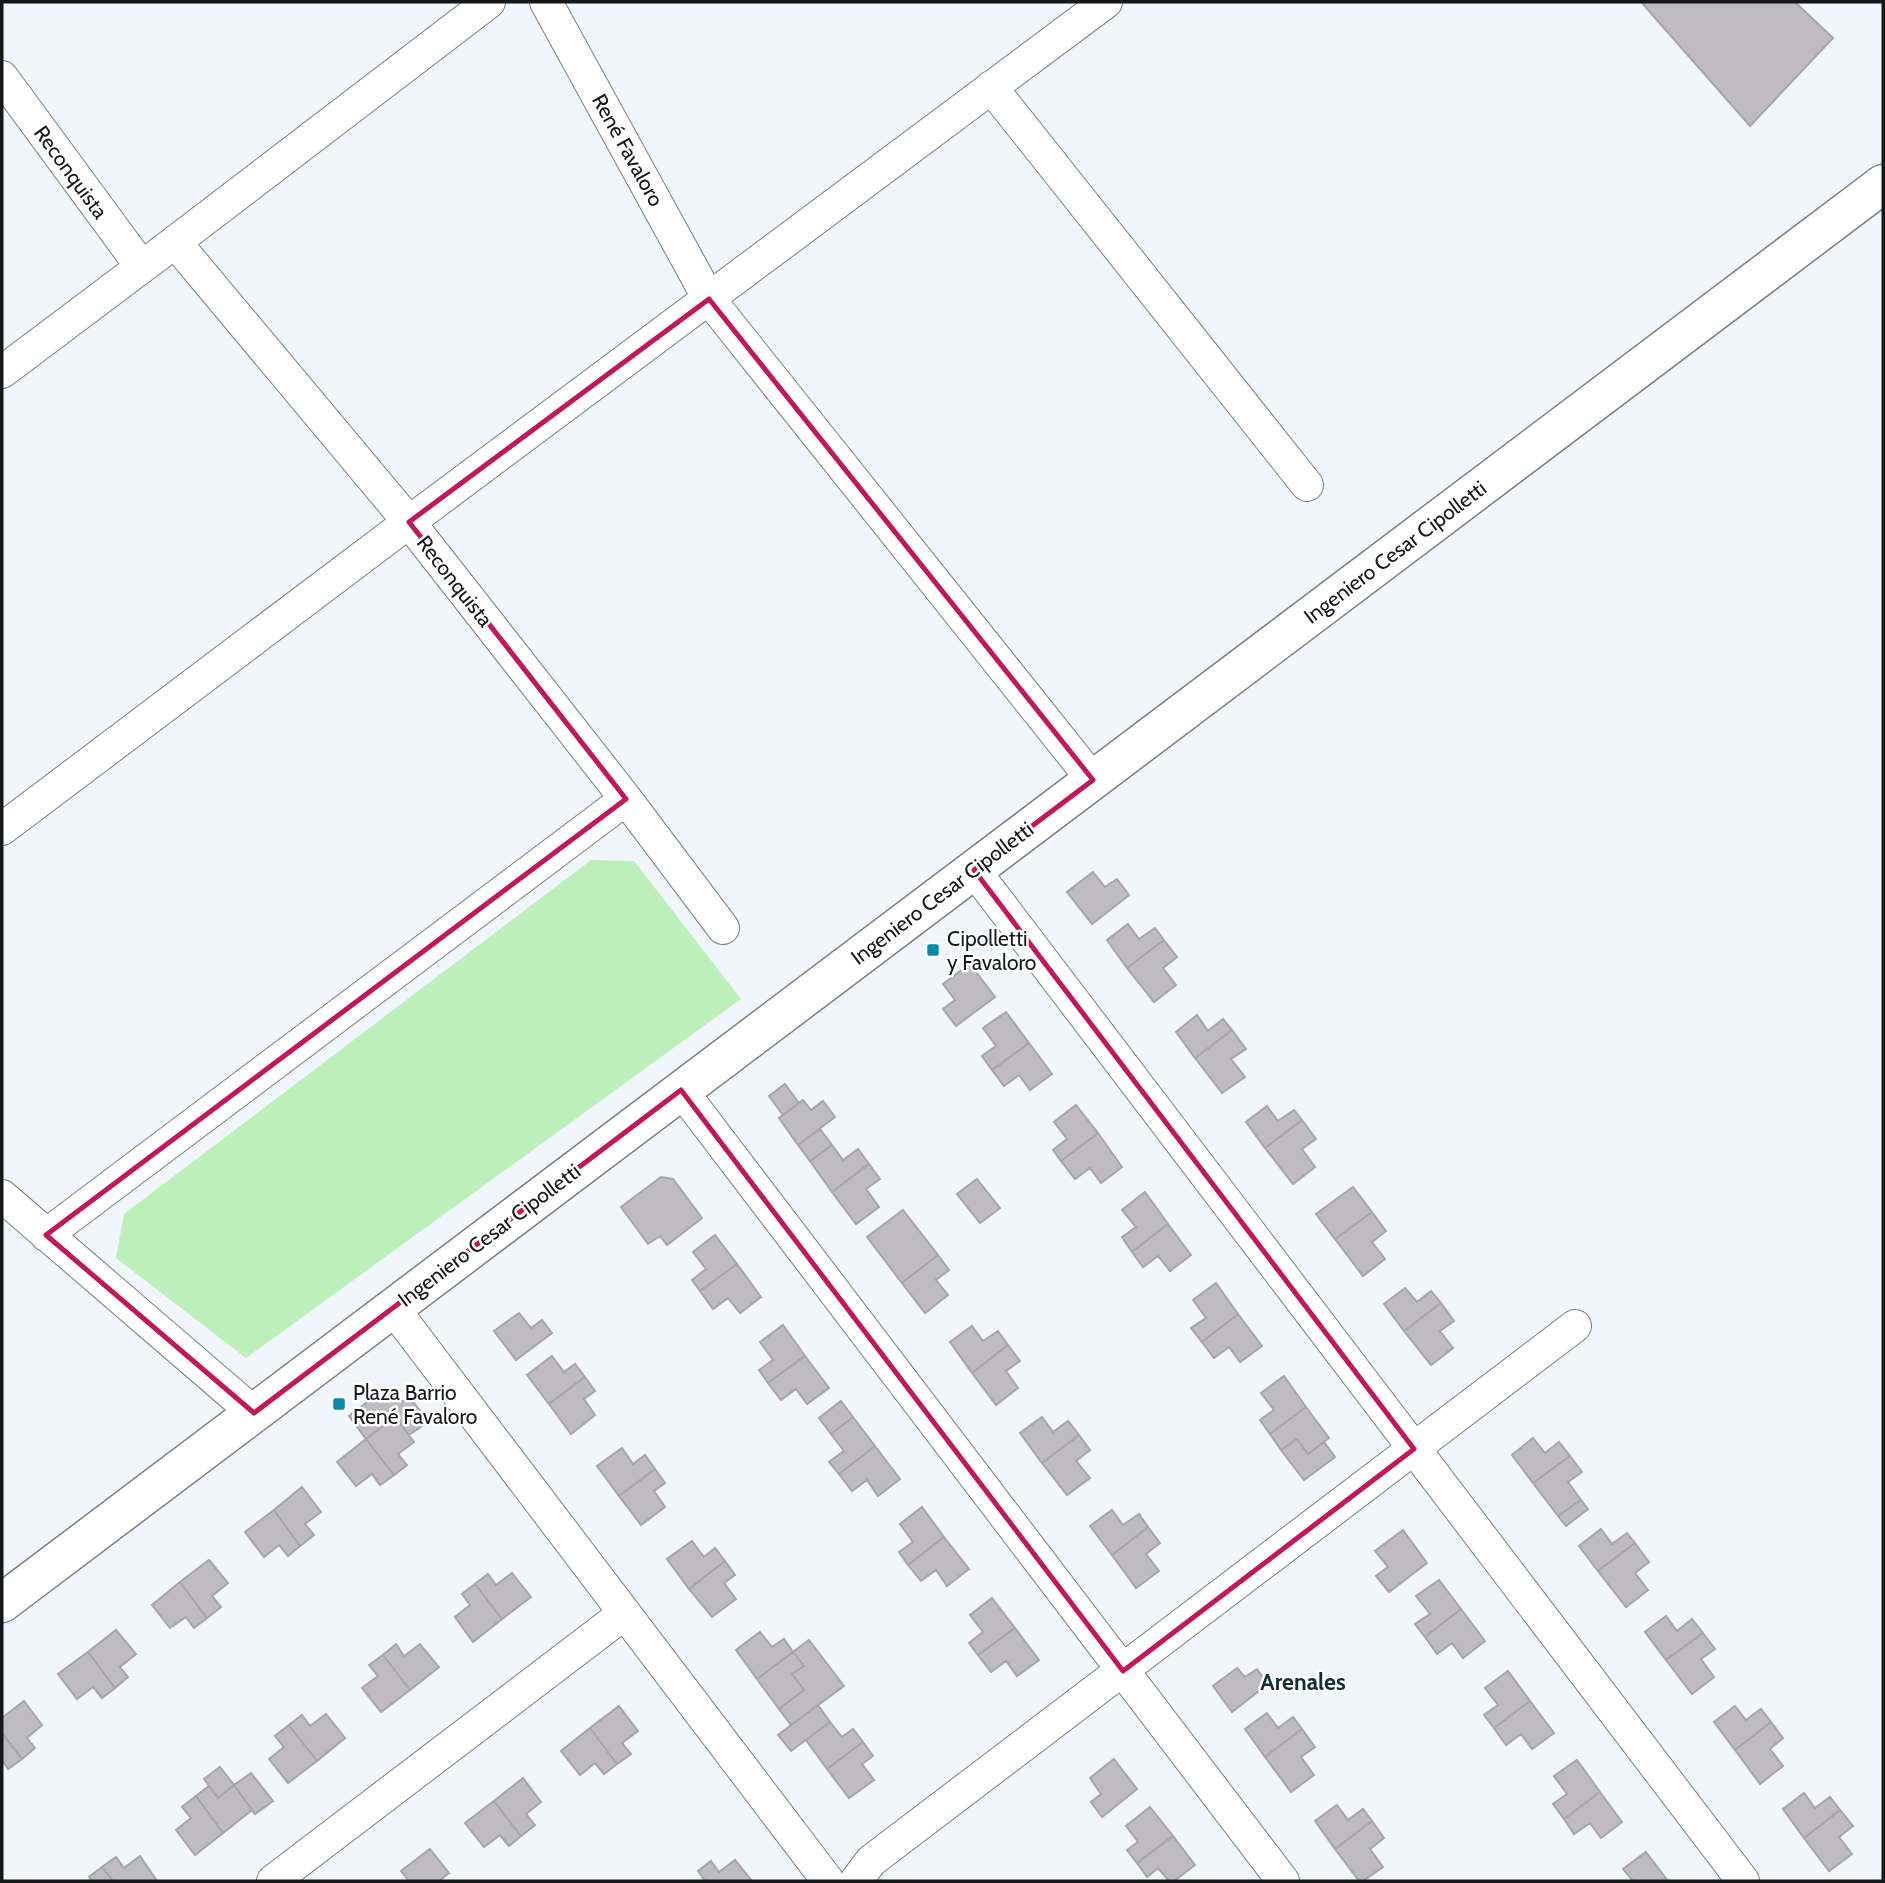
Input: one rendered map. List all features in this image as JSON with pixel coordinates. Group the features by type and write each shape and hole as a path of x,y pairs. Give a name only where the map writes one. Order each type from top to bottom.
{"street":[{"path":"2,372 489,2"},
{"name":"René Favaloro","path":"546,2 709,299 1093,780"},
{"path":"2,829 1105,2"},
{"name":"Reconquista","path":"2,77 141,266"},
{"path":"991,87 1307,485"},
{"name":"Ingeniero Cesar Cipolletti","path":"2,1604 1883,184"},
{"name":"Reconquista","path":"176,242 409,522 626,799 723,928"},
{"path":"46,1235 626,799"},
{"path":"974,870 1742,1881"},
{"path":"681,1090 1283,1881"},
{"path":"2,1196 254,1413"},
{"path":"393,1308 828,1881"},
{"path":"856,1881 871,1861 1575,1326"},
{"path":"273,1881 625,1613"}],"highlighted area":[{"path":"709,299 1093,780 974,870 1414,1449 1123,1671 681,1090 254,1413 46,1235 626,799 409,522"}],"green space":[{"path":"591,860 634,861 741,999 246,1358 116,1258 124,1214"}],"building":[{"path":"1641,2 1795,2 1833,38 1750,126"},
{"path":"1093,872 1105,887 1117,879 1129,895 1092,924 1067,892"},
{"path":"1128,924 1139,939 1155,928 1164,940 1127,968 1107,940"},
{"path":"1164,940 1177,957 1163,968 1176,985 1154,1002 1127,968"},
{"path":"970,964 995,997 956,1026 943,1009 955,1000 943,984"},
{"path":"1006,1012 1029,1043 992,1070 982,1056 996,1046 983,1028"},
{"path":"1197,1015 1208,1031 1223,1019 1232,1030 1195,1058 1176,1032"},
{"path":"1232,1030 1246,1049 1231,1059 1245,1077 1222,1093 1195,1058"},
{"path":"1029,1043 1052,1074 1030,1090 1019,1075 1004,1086 992,1070"},
{"path":"785,1084 799,1103 783,1115 769,1096"},
{"path":"803,1100 811,1110 823,1101 835,1117 798,1145 779,1118"},
{"path":"1076,1105 1098,1133 1061,1161 1053,1150 1067,1139 1054,1122"},
{"path":"1267,1106 1278,1121 1294,1110 1302,1120 1265,1148 1246,1122"},
{"path":"1302,1120 1316,1139 1302,1149 1315,1167 1293,1184 1265,1148"},
{"path":"820,1129 832,1145 810,1161 798,1145"},
{"path":"1098,1133 1122,1167 1101,1183 1090,1168 1075,1179 1061,1161"},
{"path":"832,1145 843,1160 858,1149 869,1164 832,1192 810,1161"},
{"path":"869,1164 880,1179 866,1189 879,1207 856,1224 832,1192"},
{"path":"661,1177 673,1179 702,1218 667,1245 660,1236 648,1244 621,1207"},
{"path":"977,1179 1000,1208 980,1223 957,1194"},
{"path":"1353,1187 1372,1212 1335,1239 1316,1214"},
{"path":"1145,1192 1168,1224 1132,1252 1122,1237 1136,1227 1122,1210"},
{"path":"903,1210 938,1255 902,1283 867,1237"},
{"path":"1372,1212 1386,1231 1372,1242 1385,1259 1363,1276 1335,1239"},
{"path":"1168,1224 1191,1255 1170,1271 1158,1256 1143,1267 1132,1252"},
{"path":"715,1235 737,1264 700,1291 692,1280 706,1269 693,1252"},
{"path":"938,1255 949,1270 936,1280 948,1295 925,1313 902,1283"},
{"path":"737,1264 761,1297 740,1313 728,1298 713,1309 700,1291"},
{"path":"1216,1283 1238,1314 1202,1342 1191,1328 1206,1318 1193,1300"},
{"path":"1405,1288 1417,1302 1431,1291 1441,1303 1404,1331 1384,1304"},
{"path":"1441,1303 1454,1321 1440,1331 1453,1348 1431,1365 1404,1331"},
{"path":"519,1313 531,1328 542,1320 552,1333 516,1360 494,1331"},
{"path":"1238,1314 1262,1346 1240,1362 1229,1347 1214,1358 1202,1342"},
{"path":"783,1325 805,1356 768,1383 759,1370 773,1360 760,1342"},
{"path":"972,1326 983,1341 998,1331 1008,1345 972,1373 950,1342"},
{"path":"1008,1345 1020,1361 1006,1371 1018,1388 996,1405 972,1373"},
{"path":"552,1356 564,1372 575,1364 585,1377 549,1404 527,1375"},
{"path":"805,1356 829,1388 807,1404 796,1389 781,1400 768,1383"},
{"path":"1284,1376 1306,1407 1270,1434 1260,1420 1274,1410 1261,1393"},
{"path":"585,1377 595,1391 584,1399 595,1415 571,1434 549,1404"},
{"path":"375,1396 414,1403 428,1422 409,1435 395,1417 366,1439 349,1416"},
{"path":"841,1401 853,1417 831,1434 819,1418"},
{"path":"1306,1407 1329,1438 1308,1454 1297,1439 1281,1450 1270,1434"},
{"path":"395,1417 414,1442 398,1454 407,1465 394,1475 366,1439"},
{"path":"853,1417 875,1446 839,1474 829,1462 844,1451 831,1434"},
{"path":"1042,1417 1053,1432 1068,1421 1079,1435 1042,1463 1020,1433"},
{"path":"1079,1435 1090,1450 1076,1461 1090,1478 1067,1495 1042,1463"},
{"path":"1533,1438 1545,1453 1559,1442 1570,1456 1533,1483 1512,1455"},
{"path":"366,1439 394,1475 380,1485 372,1474 356,1486 337,1462"},
{"path":"1297,1439 1308,1454 1324,1442 1335,1457 1304,1480 1281,1450"},
{"path":"875,1446 900,1479 878,1496 867,1480 852,1491 839,1474"},
{"path":"622,1448 633,1464 645,1455 655,1469 619,1496 597,1466"},
{"path":"1570,1456 1582,1472 1568,1482 1581,1500 1558,1516 1533,1483"},
{"path":"655,1469 665,1483 654,1491 665,1507 641,1525 619,1496"},
{"path":"302,1487 321,1512 305,1524 314,1535 300,1546 274,1510"},
{"path":"1581,1500 1588,1509 1566,1526 1558,1516"},
{"path":"922,1507 944,1537 908,1565 899,1552 913,1542 900,1524"},
{"path":"274,1510 300,1546 288,1556 279,1545 264,1557 245,1532"},
{"path":"1112,1510 1123,1525 1139,1514 1148,1527 1112,1555 1090,1526"},
{"path":"1148,1527 1160,1543 1146,1554 1159,1571 1136,1588 1112,1555"},
{"path":"1601,1529 1612,1544 1627,1533 1635,1543 1598,1571 1579,1546"},
{"path":"1403,1530 1427,1563 1389,1592 1376,1576 1388,1567 1375,1551"},
{"path":"944,1537 969,1569 947,1586 936,1570 921,1581 908,1565"},
{"path":"692,1541 704,1557 715,1548 725,1561 689,1589 667,1559"},
{"path":"1635,1543 1649,1562 1635,1573 1648,1590 1626,1607 1598,1571"},
{"path":"209,1560 228,1583 212,1596 221,1607 207,1618 180,1582"},
{"path":"725,1561 735,1575 724,1583 736,1599 712,1617 689,1589"},
{"path":"512,1573 531,1597 502,1619 475,1584 488,1574 496,1585"},
{"path":"1439,1580 1461,1609 1425,1637 1415,1624 1430,1614 1416,1596"},
{"path":"180,1582 207,1618 194,1628 186,1617 170,1628 152,1605"},
{"path":"475,1584 502,1619 473,1642 455,1617 470,1605 462,1594"},
{"path":"992,1598 1015,1628 978,1655 969,1643 983,1632 970,1615"},
{"path":"1461,1609 1485,1641 1463,1658 1452,1643 1437,1654 1425,1637"},
{"path":"1666,1616 1677,1631 1692,1619 1703,1633 1666,1660 1645,1632"},
{"path":"1015,1628 1039,1660 1017,1676 1006,1661 991,1672 978,1655"},
{"path":"116,1630 136,1654 120,1667 128,1677 115,1688 88,1652"},
{"path":"760,1632 772,1647 784,1639 793,1652 757,1679 736,1650"},
{"path":"1703,1633 1715,1649 1701,1659 1714,1677 1692,1694 1666,1660"},
{"path":"809,1640 844,1686 791,1725 779,1709 804,1690 792,1674 804,1666 793,1652"},
{"path":"396,1644 404,1656 420,1644 439,1667 410,1690 383,1655"},
{"path":"88,1652 115,1688 102,1698 93,1687 77,1699 58,1674"},
{"path":"793,1652 804,1666 792,1674 804,1690 779,1709 757,1679"},
{"path":"383,1655 410,1690 381,1712 362,1688 378,1676 369,1665"},
{"path":"1237,1668 1245,1677 1257,1669 1268,1684 1232,1712 1213,1686"},
{"path":"1508,1671 1530,1701 1494,1728 1484,1715 1498,1705 1485,1688"},
{"path":"24,1701 42,1725 27,1738 35,1748 22,1759 2,1733 2,1718"},
{"path":"1530,1701 1554,1733 1532,1749 1521,1734 1506,1745 1494,1728"},
{"path":"818,1705 830,1722 791,1751 778,1735"},
{"path":"619,1706 638,1731 622,1743 631,1754 617,1764 590,1728"},
{"path":"1735,1706 1746,1720 1761,1709 1771,1722 1735,1750 1714,1722"},
{"path":"1267,1713 1278,1728 1293,1717 1302,1729 1265,1757 1245,1729"},
{"path":"326,1714 345,1738 317,1761 289,1725 302,1715 310,1726"},
{"path":"830,1722 842,1737 853,1729 863,1742 827,1769 806,1740"},
{"path":"1771,1722 1783,1738 1770,1749 1783,1766 1760,1784 1735,1750"},
{"path":"289,1725 317,1761 288,1783 269,1759 284,1747 275,1736"},
{"path":"590,1728 617,1764 604,1774 595,1763 580,1775 561,1751"},
{"path":"1302,1729 1315,1747 1301,1757 1314,1775 1291,1792 1265,1757"},
{"path":"2,1733 22,1759 8,1769 2,1760"},
{"path":"863,1742 873,1756 862,1764 874,1780 849,1798 827,1769"},
{"path":"1114,1759 1137,1789 1102,1817 1091,1802 1101,1794 1090,1778"},
{"path":"1577,1760 1600,1792 1564,1819 1553,1804 1567,1794 1554,1776"},
{"path":"220,1767 234,1785 218,1798 204,1779"},
{"path":"251,1773 273,1801 255,1814 234,1785"},
{"path":"523,1778 541,1802 526,1814 535,1825 521,1836 494,1801"},
{"path":"234,1785 252,1810 223,1833 196,1796 209,1786 218,1798"},
{"path":"1600,1792 1622,1822 1601,1838 1590,1823 1574,1834 1564,1819"},
{"path":"1804,1793 1815,1808 1830,1797 1840,1810 1804,1838 1783,1809"},
{"path":"196,1796 223,1833 195,1855 176,1830 191,1818 182,1807"},
{"path":"494,1801 521,1836 509,1846 500,1835 484,1847 465,1823"},
{"path":"1337,1805 1348,1820 1363,1809 1372,1821 1335,1849 1315,1821"},
{"path":"1150,1807 1173,1836 1137,1863 1127,1850 1138,1842 1126,1826"},
{"path":"1840,1810 1853,1826 1839,1837 1852,1854 1829,1871 1804,1838"},
{"path":"1372,1821 1384,1838 1370,1849 1383,1867 1359,1881 1335,1849"},
{"path":"1173,1836 1195,1865 1174,1881 1169,1881 1158,1868 1147,1877 1137,1863"},
{"path":"430,1849 449,1873 439,1881 409,1881 401,1871"},
{"path":"1646,1852 1668,1881 1633,1881 1623,1869"},
{"path":"140,1856 157,1881 113,1881 102,1867 116,1857 124,1868"},
{"path":"735,1860 752,1881 705,1881 698,1871 711,1861 719,1872"},
{"path":"102,1867 113,1881 92,1881 89,1877"}],"place":[{"name":"Cipolletti y Favaloro","path":"933,950"},
{"name":"Plaza Barrio René Favaloro","path":"339,1404"}],"district":[{"name":"Arenales","path":"1303,1682"}]}
